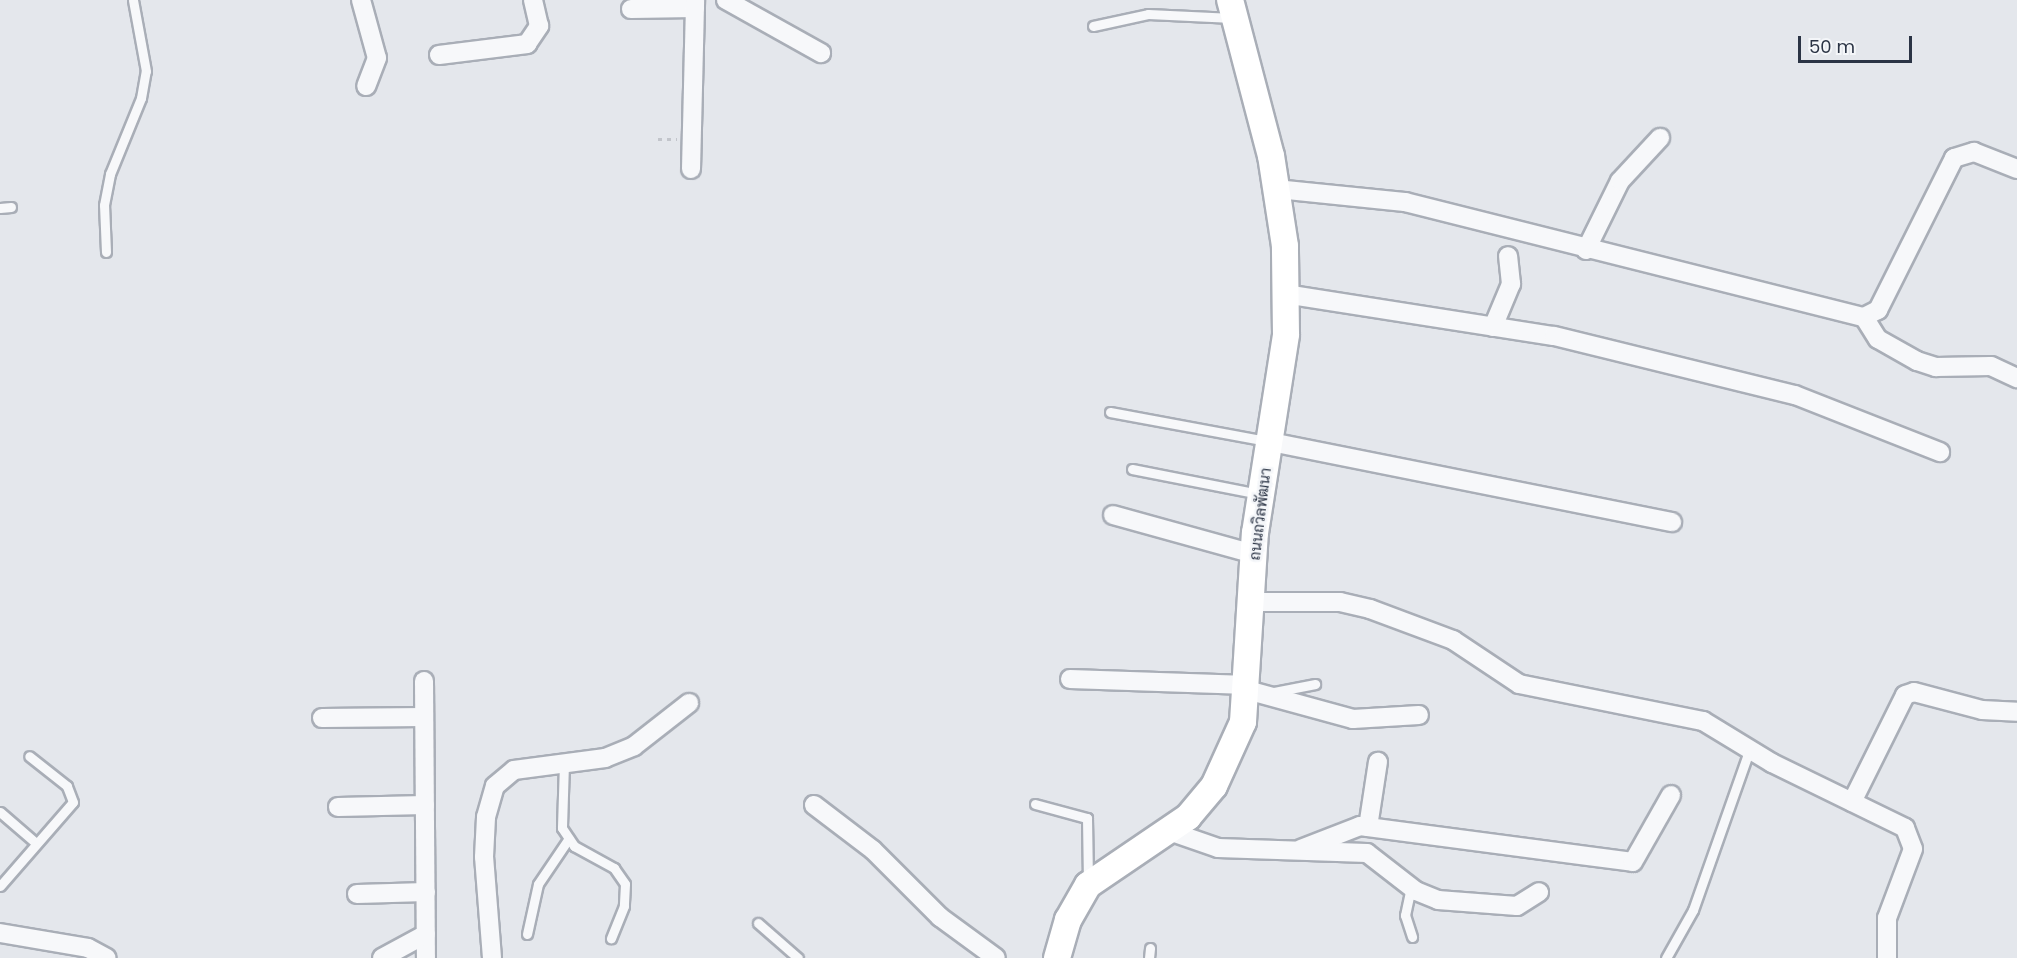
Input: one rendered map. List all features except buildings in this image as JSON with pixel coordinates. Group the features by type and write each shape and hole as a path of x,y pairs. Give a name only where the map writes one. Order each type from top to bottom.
{"street":[{"path":"361,0 377,58 366,86"},
{"path":"440,55 527,44 539,26 533,0"},
{"path":"726,0 821,53"},
{"path":"631,9 695,4 691,169"},
{"name":"ถนนถวิลพัฒนา","path":"1057,958 1068,920 1088,885 1107,867 1169,831 1214,786 1239,732 1254,690 1252,602 1254,554 1260,494 1283,366 1285,294 1277,189 1232,9"},
{"path":"1586,249 1620,181 1660,138"},
{"path":"1277,189 1405,202 1864,317 1878,310 1954,158 1974,152 2017,169"},
{"path":"1493,327 1510,284 1508,256"},
{"path":"1285,294 1493,327 1794,395 1940,452"},
{"path":"1864,317 1878,339 1917,361 1936,367 1990,366 2017,378"},
{"path":"1271,442 1672,522"},
{"path":"1113,515 1254,554"},
{"path":"1252,602 1340,602 1370,609 1453,640 1519,684 1703,722 1905,828 1911,838 1913,849 1887,918 1887,958"},
{"path":"1070,679 1254,690 1353,719 1419,715"},
{"path":"424,681 426,958"},
{"path":"1852,802 1905,695 1914,692 1982,710 2017,712"},
{"path":"492,958 484,857 490,798 514,770 605,758 634,746 689,703"},
{"path":"322,718 424,717"},
{"path":"1368,827 1378,762"},
{"path":"1301,849 1342,830 1368,827 1632,862 1671,795"},
{"path":"338,807 425,805"},
{"path":"814,806 873,850 940,917 996,958"},
{"path":"1169,831 1218,848 1368,853 1411,887 1438,900 1517,906 1539,892"},
{"path":"357,894 426,892"},
{"path":"0,933 88,948 107,958"},
{"path":"382,958 426,934"}],"lane":[{"path":"106,252 104,205 110,174 141,98 146,71 133,0"},
{"path":"1093,26 1148,14 1232,9"},
{"path":"0,208 11,207"},
{"path":"1110,412 1271,442"},
{"path":"1132,469 1260,494"},
{"path":"1254,690 1315,684"},
{"path":"1666,958 1693,910 1750,748"},
{"path":"0,886 74,796 29,756"},
{"path":"564,763 562,828 569,838 614,868 625,884 624,906 611,939"},
{"path":"1035,804 1087,818 1088,885"},
{"path":"0,812 36,843"},
{"path":"527,934 538,884 569,838"},
{"path":"1411,887 1405,915 1412,937"},
{"path":"758,923 798,958"},
{"path":"1149,958 1150,948"}]}
